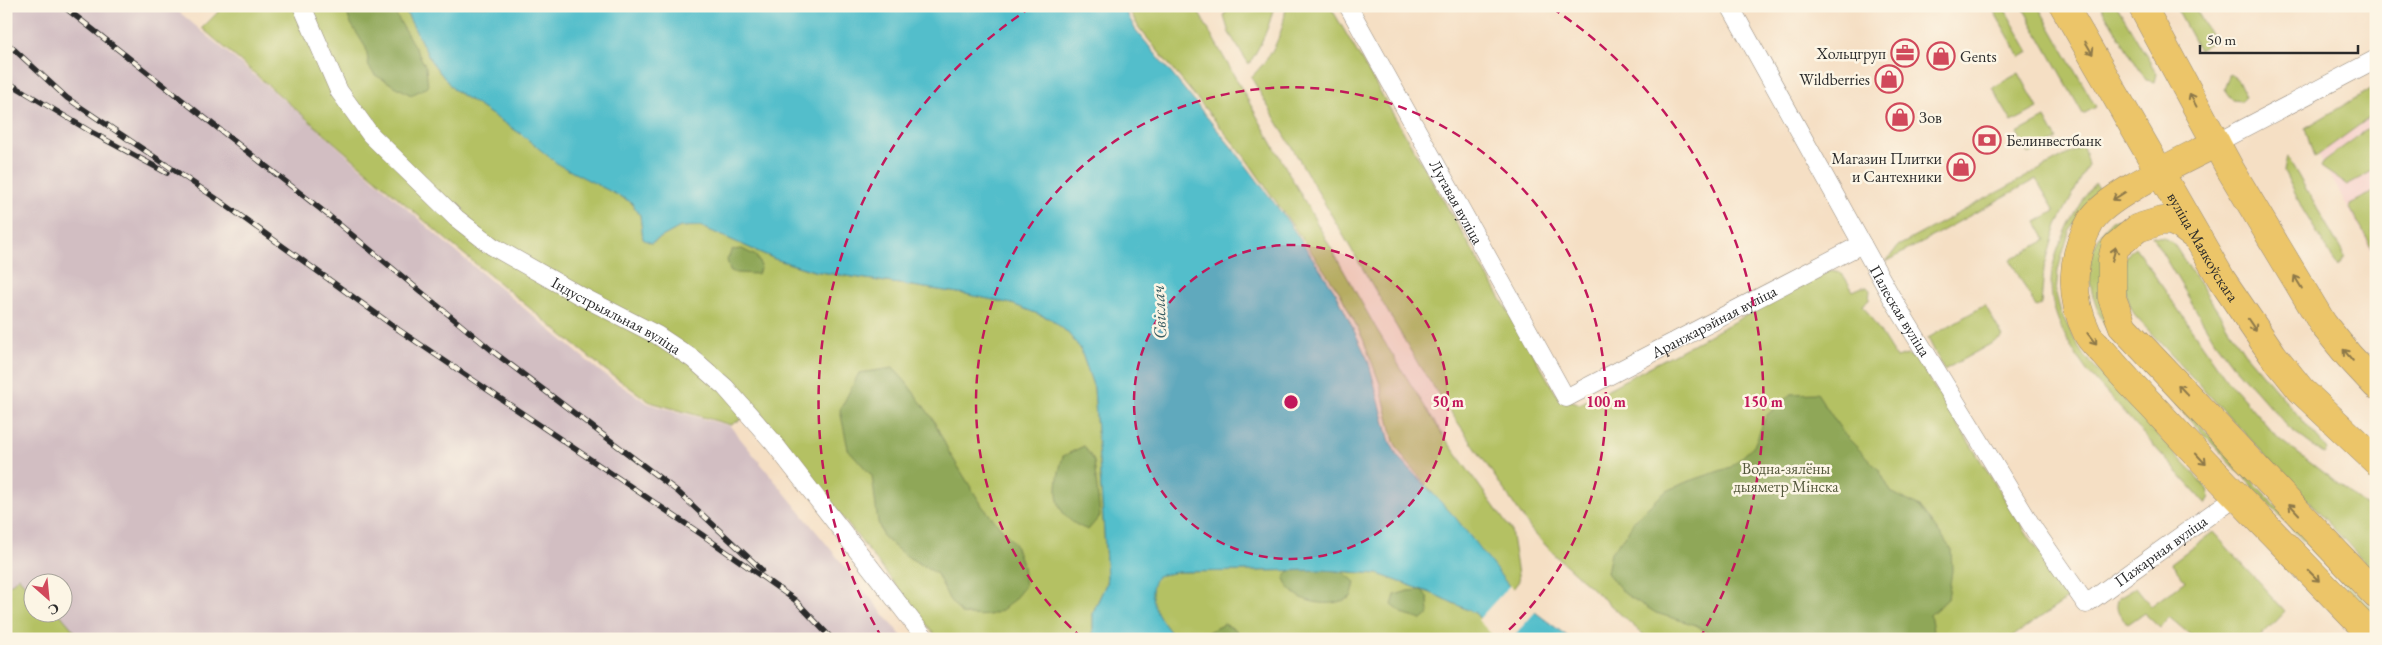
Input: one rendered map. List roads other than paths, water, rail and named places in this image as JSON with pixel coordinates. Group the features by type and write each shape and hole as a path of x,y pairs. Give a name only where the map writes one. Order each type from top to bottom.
{"main road":[{"name":"вуліца Маякоўскага","path":"2064,6 2222,280 2273,356 2301,390 2376,461"},
{"path":"2142,6 2216,143 2323,324 2349,356 2376,384"},
{"path":"2216,143 2161,172 2103,207 2092,220 2080,246 2075,273 2074,296 2087,334 2235,497 2375,639"},
{"path":"2198,239 2180,225 2171,221 2161,221 2138,228 2125,236 2115,247 2112,260 2112,298 2123,327 2376,595"}],"street":[{"name":"Індустрыяльная вуліца","path":"302,6 339,91 370,134 456,218 492,246 657,336 693,359 725,387 773,442 926,639"},
{"name":"Лугавая вуліца","path":"1348,6 1566,398"},
{"name":"Палеская вуліца","path":"1730,6 1892,298 2035,531 2086,604"},
{"path":"2216,143 2376,59"},
{"name":"Аранжарэйная вуліца","path":"1566,398 1862,244"},
{"name":"Пажарная вуліца","path":"2086,604 2235,497"}],"water":[{"name":"Свіслач","path":"403,6 1123,6 1135,29 1242,160 1287,220 1336,293 1368,360 1390,442 1398,457 1455,517 1512,590 1527,606 1571,639 1499,639 1475,613 1431,593 1378,574 1323,570 1177,572 1157,576 1153,585 1153,601 1160,617 1176,639 1093,639 1093,612 1106,584 1107,576 1094,388 1080,348 1067,332 1051,319 1012,304 965,294 814,271 775,259 700,226 680,227 651,243 643,239 640,215 631,202 559,165 521,134 453,89 431,61"}],"railway":[{"path":"63,6 328,215 495,353 677,491 762,570"},
{"path":"6,42 67,98 220,201 399,330 701,534 795,600 832,639"},
{"path":"6,81 93,133 167,173"}],"place":[{"name":"Хольцгруп","path":"1905,53"},
{"name":"Gents","path":"1941,56"},
{"name":"Wildberries","path":"1889,79"},
{"name":"Зов","path":"1900,117"},
{"name":"Белинвестбанк","path":"1987,140"},
{"name":"Магазин Плитки и Сантехники","path":"1961,167"}],"park label":[{"name":"Водна-зялёны дыяметр Мінска","path":"1786,477"}]}
